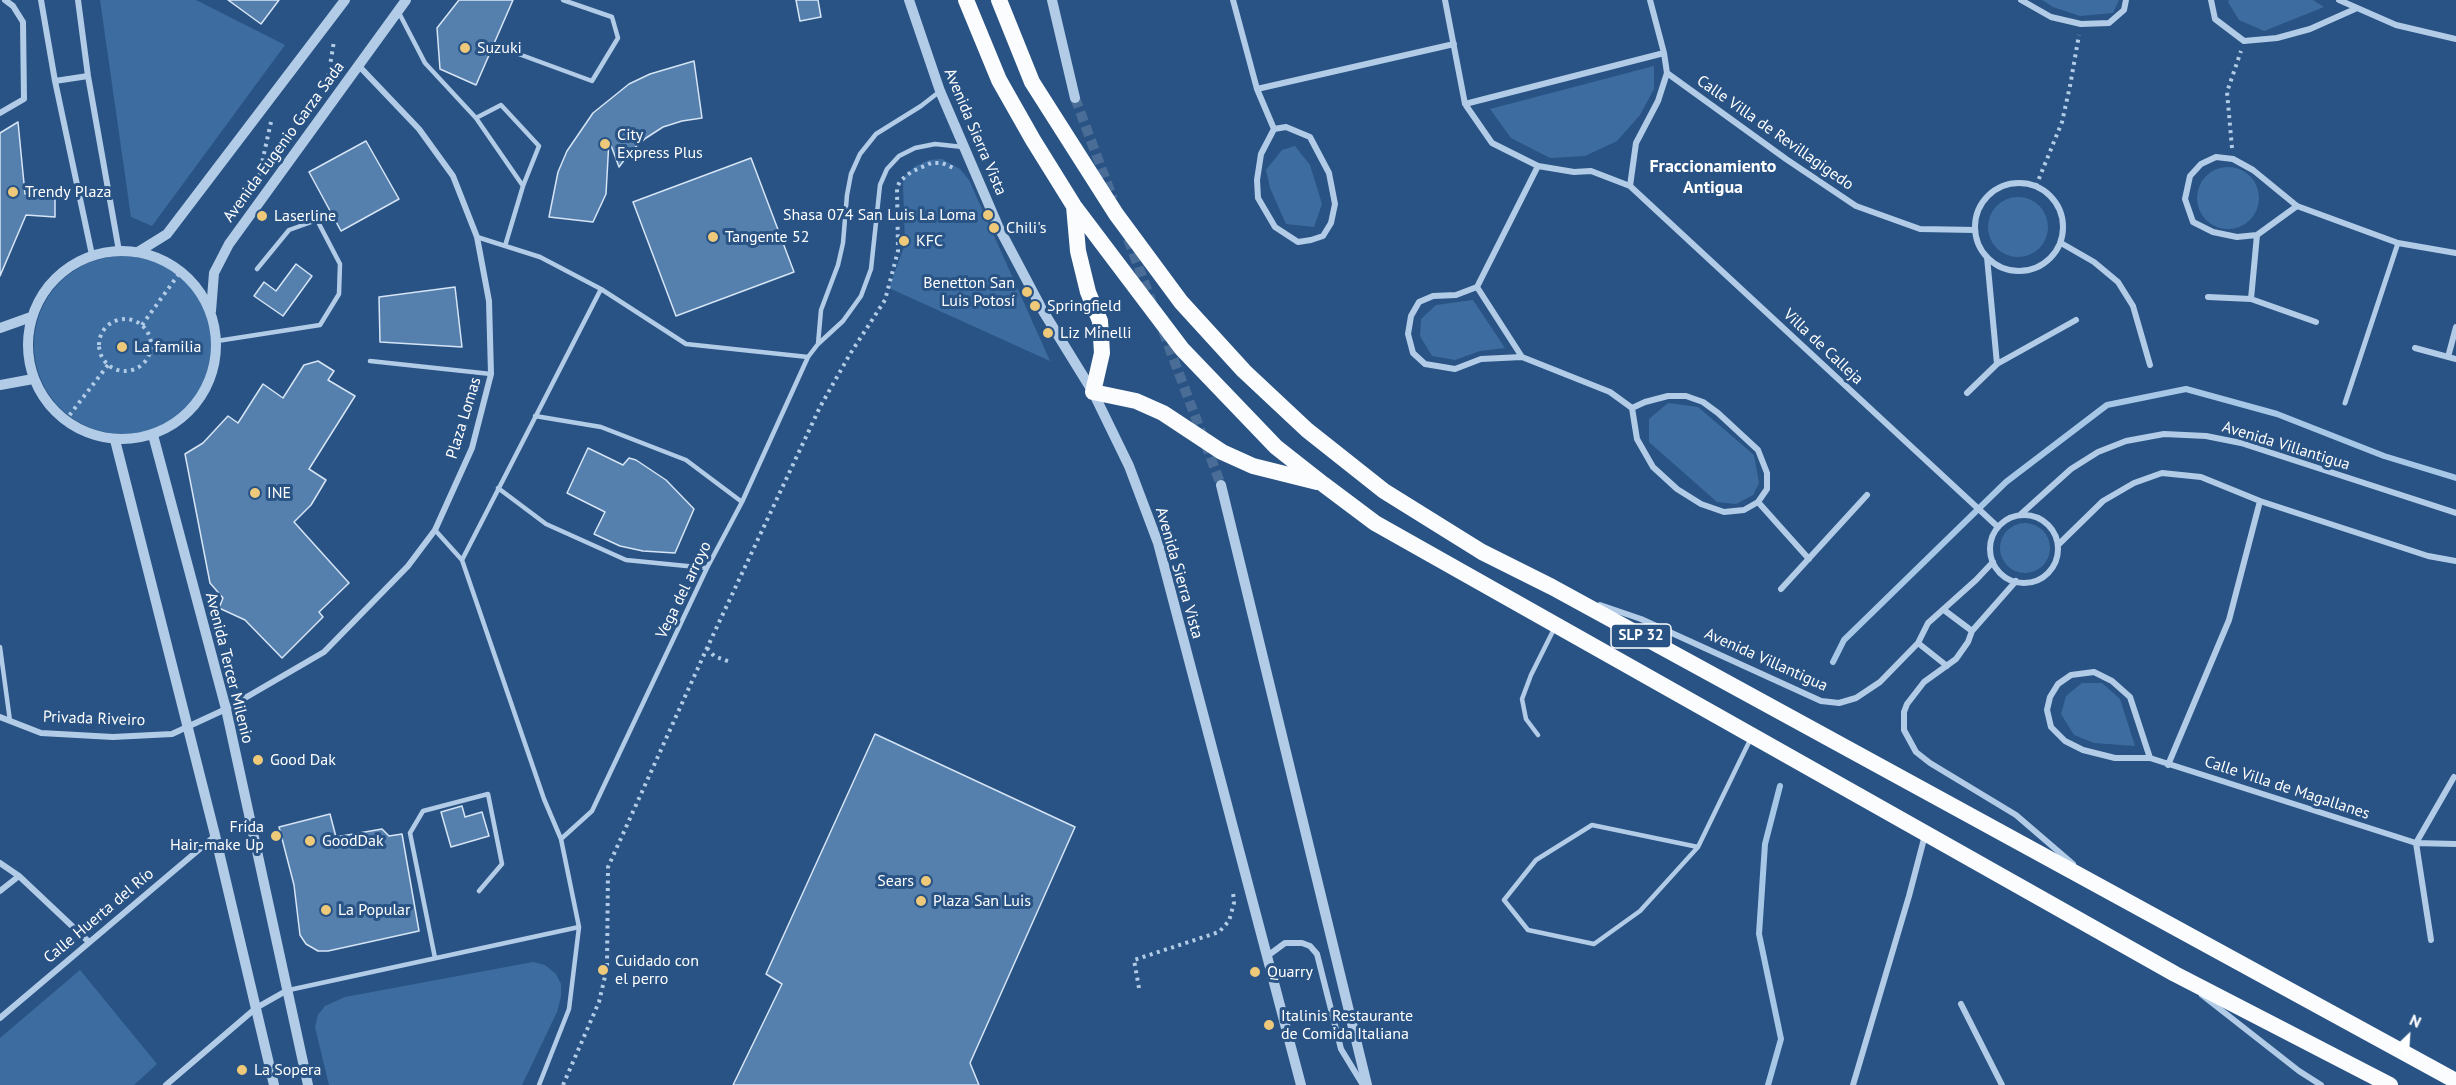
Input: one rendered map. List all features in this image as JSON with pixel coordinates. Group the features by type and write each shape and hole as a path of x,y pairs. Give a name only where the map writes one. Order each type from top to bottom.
{"highway":[{"name":"SLP 32","path":"966,0 999,80 1074,206 1182,349 1276,447 1323,484 1375,523 2175,975 2390,1085"},
{"name":"SLP 32","path":"999,0 1032,82 1116,214 1181,302 1244,371 1307,430 1384,491 1482,552 1552,587 2456,1081"},
{"path":"1074,206 1078,251 1088,292 1100,321 1102,353 1093,392 1136,401 1163,413 1212,446 1253,466 1323,484"}],"street":[{"path":"0,113 24,99 23,22 13,6 4,0"},
{"path":"41,0 54,81 92,255"},
{"path":"78,0 88,76 119,251"},
{"path":"138,252 167,234 345,0"},
{"name":"Avenida Eugenio Garza Sada","path":"211,312 214,273 229,244 406,0"},
{"name":"Avenida Sierra Vista","path":"909,0 940,91 1003,235 1043,311 1093,392 1129,466 1158,543 1301,1085"},
{"path":"1052,0 1075,98"},
{"path":"1233,0 1257,89 1274,129"},
{"path":"1445,0 1465,104 1492,143 1538,166 1574,172 1591,171 1630,186 1636,143 1658,101 1667,73 1664,52 1650,0"},
{"path":"2021,0 2051,17 2081,24 2109,23 2124,10 2126,0"},
{"path":"2211,0 2215,19 2244,41 2277,38 2310,29 2355,9"},
{"path":"2339,0 2396,26 2456,39"},
{"path":"1257,89 1454,44"},
{"path":"1465,104 1664,52"},
{"name":"Plaza Lomas","path":"188,727 226,709 324,652 408,566 435,530 472,448 491,374 489,301 477,237 453,176 420,129 358,65"},
{"name":"Calle Villa de Revillagigedo","path":"1667,73 1786,159 1856,206 1920,229 1975,230"},
{"path":"54,81 88,76"},
{"path":"1286,127 1310,137 1329,173 1335,204 1331,224 1323,236 1298,242 1288,237 1275,227 1258,198 1257,180 1261,154 1274,129 1286,127"},
{"path":"2297,206 2257,235 2237,237 2213,232 2193,222 2185,199 2190,176 2201,164 2216,158 2233,159 2253,170 2297,206 2398,243 2456,253"},
{"path":"1538,166 1477,287 1456,295 1433,296 1419,302 1411,316 1408,334 1413,353 1425,364 1455,369 1481,359 1522,357 1610,392 1632,408 1637,439 1653,467 1677,489 1701,504 1724,513 1744,510 1758,502 1767,489 1767,473 1758,450 1718,412 1703,402 1686,396 1668,396 1632,408"},
{"path":"2018,183 2036,186 2055,201 2062,214 2064,228 2061,243 2048,261 2028,271 2013,271 1999,267 1978,245 1975,230 1982,203 2004,186 2018,183"},
{"name":"Villa de Calleja","path":"1630,186 1998,527"},
{"path":"2251,299 2257,235"},
{"path":"2061,243 2094,262 2118,282 2133,306 2150,365"},
{"path":"2345,403 2398,243"},
{"path":"119,251 138,252 161,259 181,271 199,290 211,312 217,341 213,371 201,399 180,421 153,435 134,440 114,440 88,434 65,421 46,402 33,379 27,348 31,317 40,295 55,277 75,263 92,255 119,251"},
{"path":"1987,257 1997,364"},
{"path":"1477,287 1522,357"},
{"path":"2208,297 2251,299 2316,322"},
{"path":"0,328 31,317"},
{"path":"1967,393 1997,364 2076,320"},
{"path":"2448,357 2456,327"},
{"path":"2415,348 2456,359"},
{"path":"0,384 33,379"},
{"name":"Avenida Villantigua","path":"2020,515 2071,469 2098,452 2126,441 2164,434 2206,436 2241,443 2456,513"},
{"name":"Avenida Tercer Milenio","path":"153,435 226,709 308,1085"},
{"path":"114,440 215,835 274,1085"},
{"path":"2058,545 2103,501 2134,483 2162,473 2201,477 2260,501 2428,555 2456,561"},
{"path":"1221,485 1365,1085"},
{"path":"1781,589 1867,495"},
{"path":"2168,765 2229,620 2260,501"},
{"path":"1758,502 1809,559"},
{"path":"2020,515 2029,515 2045,522 2058,545 2057,556 2046,574 2026,582 2006,577 1993,562 1990,543 1998,527 2004,521 2020,515"},
{"name":"Avenida Villantigua","path":"1552,587 1641,619 1821,701 1839,703 1856,698 1880,682 1918,643 1928,623 1993,562"},
{"path":"2016,581 1972,631 1963,652 1924,682 1907,704 1902,722 1908,740 1916,752 1930,764 2016,815 2096,884"},
{"path":"1944,610 1972,631"},
{"path":"1918,643 1947,666"},
{"name":"Calle Villa de Magallanes","path":"2150,758 2130,697 2112,681 2094,672 2071,675 2058,684 2050,697 2047,710 2051,727 2064,741 2083,750 2115,758 2150,758 2416,843 2456,844"},
{"name":"Privada Riveiro","path":"0,717 41,733 113,737 172,734 188,727"},
{"path":"2431,940 2416,843 2454,777"},
{"path":"1854,1085 1925,833"},
{"name":"Calle Huerta del Río","path":"0,1018 215,835"},
{"path":"0,863 19,876 89,942"},
{"path":"0,891 19,876"},
{"path":"1266,957 1285,943 1310,946 1317,954 1341,1048 1365,1085"},
{"path":"2175,975 2299,1071 2321,1085"},
{"path":"166,1085 256,1008 286,991"},
{"path":"1961,1004 2002,1085"}],"lane":[{"path":"516,53 592,81 618,38 612,17 563,0"},
{"path":"398,10 425,63 476,118 523,186"},
{"path":"818,344 821,310 838,265 843,243 851,174 860,154 876,134 921,106 940,91"},
{"path":"476,118 501,105 540,146 523,186 505,246"},
{"name":"Vega del arroyo","path":"561,839 592,811 707,568 742,502 808,357 818,344 843,321 861,296 872,269 880,185 887,169 899,156 915,148 935,144 965,148"},
{"path":"217,341 320,325 339,294 340,264 317,220 289,230 257,269"},
{"path":"477,237 540,257 601,289 686,344 808,357"},
{"path":"462,560 601,289"},
{"path":"370,361 491,374"},
{"path":"535,416 602,426 686,460 742,502"},
{"path":"498,488 546,524 626,560 707,568"},
{"path":"435,530 462,560 544,799 561,839 579,927 569,1009 539,1085"},
{"path":"1538,735 1526,719 1522,699 1531,675 1556,625"},
{"path":"0,647 10,721"},
{"path":"1698,847 1592,825 1536,860 1504,900 1528,930 1594,944 1640,911 1698,847 1752,736"},
{"path":"435,958 410,833 423,811 488,794 502,864 479,891"},
{"path":"286,991 579,927"}],"path":[{"path":"2036,186 2062,122 2081,24"},
{"path":"322,116 334,40"},
{"path":"2233,159 2227,92 2244,41"},
{"path":"257,183 272,119"},
{"path":"562,1085 599,1002 607,968 608,867 820,407 850,354 885,300 898,251 895,195 900,181 911,172 931,163 942,163 958,170"},
{"path":"142,324 181,271"},
{"path":"126,318 142,324 151,340 151,348 143,364 128,371 108,365 100,354 98,345 103,329 109,323 126,318"},
{"path":"65,421 108,365"},
{"path":"707,648 714,656 730,662"},
{"path":"1139,988 1134,960 1219,932 1229,921 1234,903 1233,885"}],"shaded area":[{"path":"100,0 196,0 285,45 152,226 131,217"},
{"path":"2042,0 2119,0 2113,13 2080,16 2053,7"},
{"path":"2229,0 2313,0 2324,7 2264,31 2239,20"},
{"path":"1654,66 1654,89 1640,115 1617,141 1585,156 1550,158 1511,138 1490,109"},
{"path":"1295,146 1310,165 1322,204 1314,227 1286,224 1270,188 1266,170 1282,150"},
{"path":"942,159 960,169 969,180 1050,361 889,288 905,244 903,184 905,176 914,167 929,160"},
{"path":"2228,167 2250,176 2259,198 2250,220 2228,229 2206,220 2197,198 2206,176"},
{"path":"2018,197 2035,202 2043,210 2048,227 2043,244 2035,252 2018,257 2001,252 1993,244 1988,227 1993,210 2001,202"},
{"path":"123,256 157,263 186,282 205,311 212,345 205,379 186,408 157,427 123,434 89,427 60,408 41,379 34,345 41,311 60,282 89,263"},
{"path":"1473,300 1505,348 1480,351 1455,360 1432,356 1420,336 1421,319 1436,305"},
{"path":"1668,403 1698,407 1754,455 1759,483 1753,495 1736,504 1717,502 1649,442 1649,419"},
{"path":"2025,523 2034,525 2045,534 2050,548 2048,557 2039,568 2025,573 2016,571 2005,562 2000,548 2002,539 2011,528"},
{"path":"2082,683 2102,683 2120,699 2135,746 2094,743 2074,735 2061,714 2066,696"},
{"path":"533,962 545,965 556,974 561,984 561,996 557,1012 522,1085 329,1085 315,1027 318,1015 325,1006 345,997"},
{"path":"80,970 157,1064 134,1085 0,1085 0,1038"}],"building":[{"path":"228,0 279,0 261,24"},
{"name":"Suzuki","path":"459,0 513,0 476,85 440,69 437,28"},
{"path":"796,0 818,0 821,17 800,21"},
{"name":"City Express Plus","path":"694,61 702,118 663,127 631,151 619,167 609,140 606,194 593,222 549,217 558,172 567,151 593,113 629,84 650,74"},
{"name":"Trendy Plaza","path":"18,122 25,194 55,189 55,217 26,215 0,276 0,133"},
{"path":"366,141 399,199 341,231 309,172"},
{"name":"Tangente 52","path":"751,158 794,272 676,316 633,202"},
{"path":"296,264 312,276 283,316 254,296 264,282 276,291"},
{"path":"455,287 462,347 380,342 379,297"},
{"path":"318,361 334,371 328,380 355,396 309,469 326,480 311,505 294,522 349,583 319,612 323,617 282,658 245,620 219,608 223,598 210,583 185,454 203,443 228,416 238,423 263,384 283,398 304,365"},
{"path":"588,448 623,465 629,458 636,460 666,480 694,509 675,553 643,551 620,546 594,534 605,512 567,493"},
{"name":"Plaza San Luis","path":"875,734 1075,827 970,1063 979,1085 733,1085 782,984 766,974"},
{"path":"462,806 465,817 482,812 489,836 451,847 441,812"},
{"path":"330,814 336,837 382,829 389,836 402,834 419,931 328,951 318,951 306,944 300,935 294,885 279,827"}],"waterway":[{"path":"1833,662 1844,640 2006,482 2107,405 2186,389 2277,414 2384,456 2456,478"},
{"path":"1768,1085 1781,1039 1759,934 1765,844 1780,786"}],"tunnel":[{"path":"1075,98 1113,199"},
{"path":"1128,239 1152,303"},
{"path":"1163,331 1221,485"}],"place":[{"name":"Suzuki","path":"465,48"},
{"name":"City Express Plus","path":"605,144"},
{"name":"Trendy Plaza","path":"13,192"},
{"name":"Shasa 074 San Luis La Loma","path":"988,215"},
{"name":"Laserline","path":"262,216"},
{"name":"Chili's","path":"994,228"},
{"name":"Tangente 52","path":"713,237"},
{"name":"KFC","path":"904,241"},
{"name":"Benetton San Luis Potosí","path":"1027,292"},
{"name":"Springfield","path":"1035,306"},
{"name":"Liz Minelli","path":"1048,333"},
{"name":"La familia","path":"122,347"},
{"name":"INE","path":"255,493"},
{"name":"Good Dak","path":"258,760"},
{"name":"Frida Hair-make Up","path":"276,836"},
{"name":"GoodDak","path":"310,841"},
{"name":"Sears","path":"926,881"},
{"name":"Plaza San Luis","path":"921,901"},
{"name":"La Popular","path":"326,910"},
{"name":"Cuidado con el perro","path":"603,970"},
{"name":"Quarry","path":"1255,972"},
{"name":"Italinis Restaurante de Comida Italiana","path":"1269,1025"},
{"name":"La Sopera","path":"242,1070"}],"district":[{"name":"Fraccionamiento Antigua","path":"1713,177"}]}
